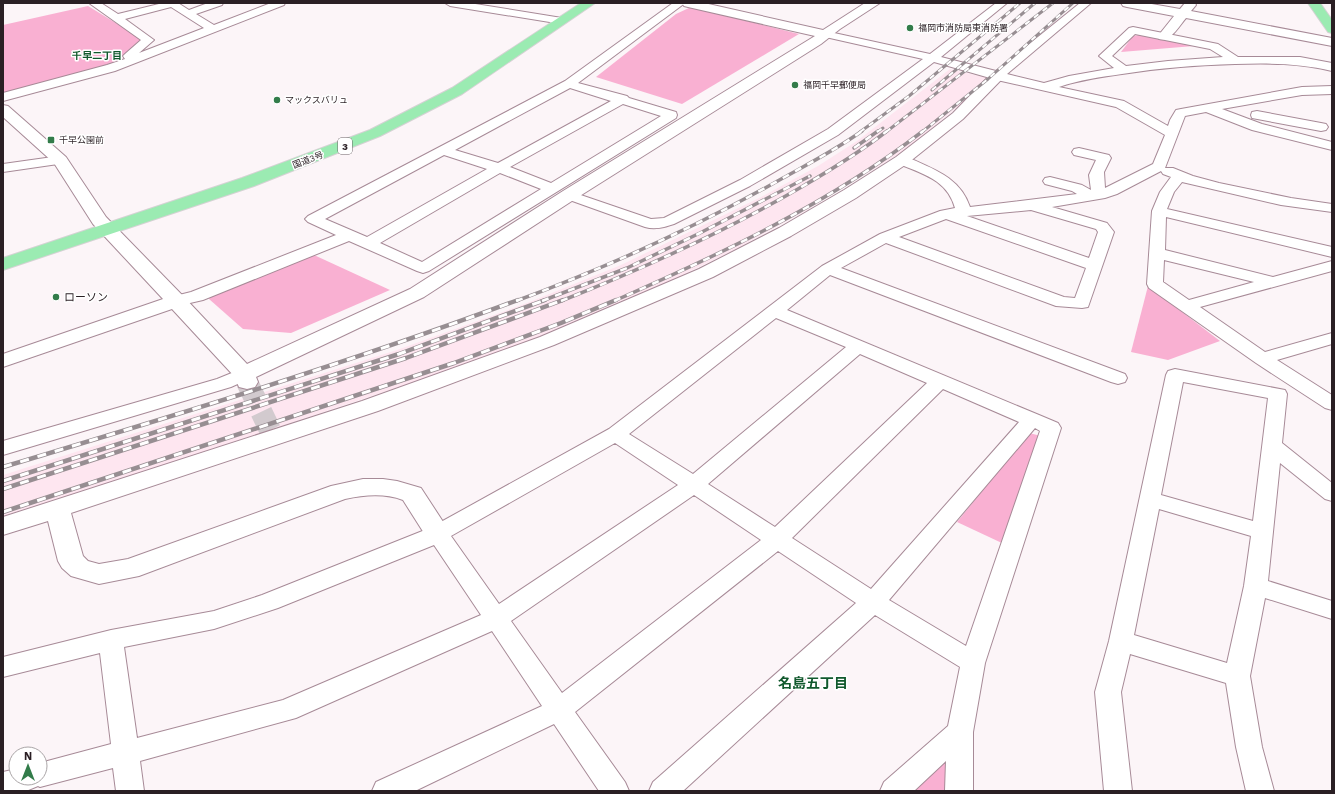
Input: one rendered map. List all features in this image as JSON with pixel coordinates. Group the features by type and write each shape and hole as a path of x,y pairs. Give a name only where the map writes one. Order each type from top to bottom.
{"highway":[{"name":"国道3号","path":"556,20 571,3"},
{"name":"国道3号","path":"3,252 248,182 375,133 457,91 556,20 589,3"},
{"path":"1314,3 1332,29"},
{"name":"国道3号","path":"3,264 103,224"}],"street":[{"path":"94,3 148,40 119,65"},
{"path":"116,18 171,3 213,29"},
{"path":"189,13 218,3"},
{"path":"3,97 119,65 280,3"},
{"path":"450,3 556,20"},
{"path":"569,84 672,115 423,268 313,220 569,84 680,3"},
{"path":"688,3 932,58 997,76 1120,104 1172,134"},
{"path":"3,448 224,383 246,378 417,294 569,195 816,41 874,3"},
{"path":"569,195 650,224 669,221 745,183 833,132 932,58 1002,3"},
{"path":"3,526 57,509 272,434 370,406 469,371 554,338 706,273 785,232 850,194 902,160 958,116 997,76 1086,3"},
{"path":"1127,3 1187,8 1332,42"},
{"path":"1159,3 1332,36"},
{"path":"1164,36 1187,8"},
{"path":"1123,69 1105,56 1133,30 1214,46 1235,60"},
{"path":"1044,87 1059,82 1123,69 1177,63 1235,60 1283,60 1317,62 1332,67"},
{"path":"3,667 110,640 214,620 270,602 438,534 616,434 828,269 885,237 945,214 1032,205 1112,191 1145,175 1158,166 1172,134 1176,120 1181,113 1302,91 1332,90"},
{"path":"368,243 623,99"},
{"path":"1228,104 1261,116 1321,127"},
{"path":"1206,108 1257,127 1332,146"},
{"path":"3,109 60,160 103,224 177,301 246,378"},
{"path":"445,151 499,168 552,188"},
{"path":"1079,152 1104,158 1097,167 1094,176 1095,195"},
{"path":"3,168 60,160"},
{"path":"902,160 934,174 950,185 959,197 964,212"},
{"path":"1158,166 1178,176 1226,189 1300,205 1332,208"},
{"path":"1178,176 1167,192 1160,211 1155,284 1262,359 1332,404"},
{"path":"1050,181 1077,188 1095,195"},
{"path":"885,237 1062,302 1082,303 1106,232 1102,226 1032,205"},
{"path":"1160,211 1332,252"},
{"path":"945,214 1094,265"},
{"path":"3,361 177,301 197,296 347,236"},
{"path":"1157,253 1274,282"},
{"path":"1186,306 1332,266"},
{"path":"828,269 1118,378"},
{"path":"775,311 1051,428 1050,436 973,662 960,732 959,791"},
{"path":"1262,359 1331,339"},
{"path":"48,773 287,710 497,618 693,485 857,347"},
{"path":"1118,791 1108,692 1121,641 1175,375 1278,394 1307,388"},
{"path":"386,791 559,710 777,539 940,381"},
{"path":"1260,791 1237,676 1256,586 1278,394"},
{"path":"663,791 873,602 1032,419"},
{"path":"616,434 873,602 973,662"},
{"path":"1272,445 1332,494"},
{"path":"57,509 71,561 80,569 99,574 130,569 340,492 363,487 390,488 412,494 614,791"},
{"path":"1150,499 1262,532"},
{"path":"1256,586 1332,610"},
{"path":"110,640 130,791"},
{"path":"1121,641 1237,676"},
{"path":"894,791 960,732"}],"shaded area":[{"path":"88,6 142,39 112,65 3,95 3,25"},
{"path":"691,7 799,34 682,104 596,77 676,14"},
{"path":"1139,35 1194,46 1121,52 1133,36"},
{"path":"950,69 992,79 902,152 807,210 734,250 662,285 544,336 423,379 3,518 3,475 397,350 527,303 621,265 761,197 818,166 857,141"},
{"path":"314,255 390,290 291,333 243,329 209,299 210,295"},
{"path":"1148,286 1220,341 1168,360 1131,352"},
{"path":"1029,433 1041,436 1004,544 957,522"},
{"path":"951,754 950,791 912,791"}],"tunnel":[{"path":"247,382 270,430"}],"railway":[{"path":"860,132 909,96 1020,3"},
{"path":"932,90 1035,3"},
{"path":"886,132 1053,3"},
{"path":"922,132 988,79 1073,3"},
{"path":"877,132 883,128"},
{"path":"516,301 618,260 718,213 843,144 862,131"},
{"path":"854,148 878,131"},
{"path":"561,301 652,263 740,221 832,169 866,147 887,131"},
{"path":"614,301 734,246 813,204 851,181 923,131"},
{"path":"542,301 627,268 700,233 810,176"},
{"path":"3,467 326,367 518,300"},
{"path":"3,481 399,354 545,300"},
{"path":"3,489 406,358 563,300"},
{"path":"3,512 454,363 561,323 616,300"}],"place":[{"name":"福岡市消防局東消防署","path":"910,28"},
{"name":"福岡千早郵便局","path":"795,85"},
{"name":"マックスバリュ","path":"277,100"},
{"name":"千早公園前","path":"51,140"},
{"name":"ローソン","path":"56,297"}],"district":[{"name":"千早二丁目","path":"97,55"},
{"name":"名島五丁目","path":"813,683"}]}
